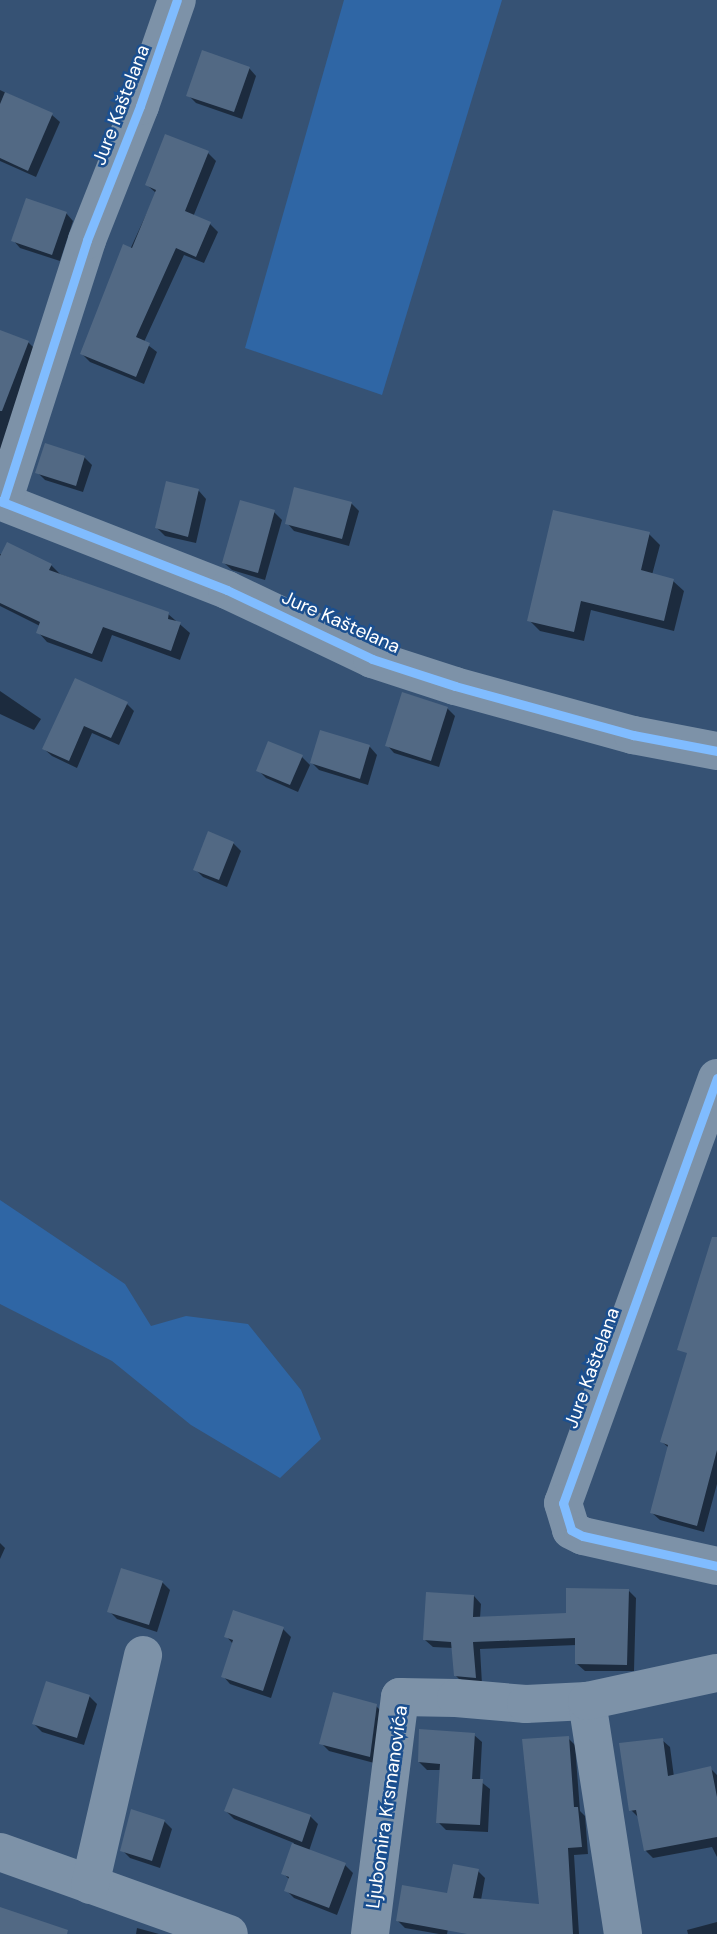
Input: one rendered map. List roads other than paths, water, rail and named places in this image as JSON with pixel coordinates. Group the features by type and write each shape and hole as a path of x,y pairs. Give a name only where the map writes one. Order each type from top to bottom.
{"street":[{"name":"Jure Kaštelana","path":"177,0 148,84 87,240 1,501 220,588 372,659 455,686 633,735 717,751"},
{"name":"Jure Kaštelana","path":"717,1077 564,1503 570,1530 583,1536 717,1566"},
{"path":"90,1885 143,1655"},
{"name":"Ljubomira Krsmanovića","path":"370,1934 400,1698 456,1698 526,1704 587,1701 717,1673"},
{"path":"587,1701 623,1934"},
{"path":"0,1852 229,1934"}]}
